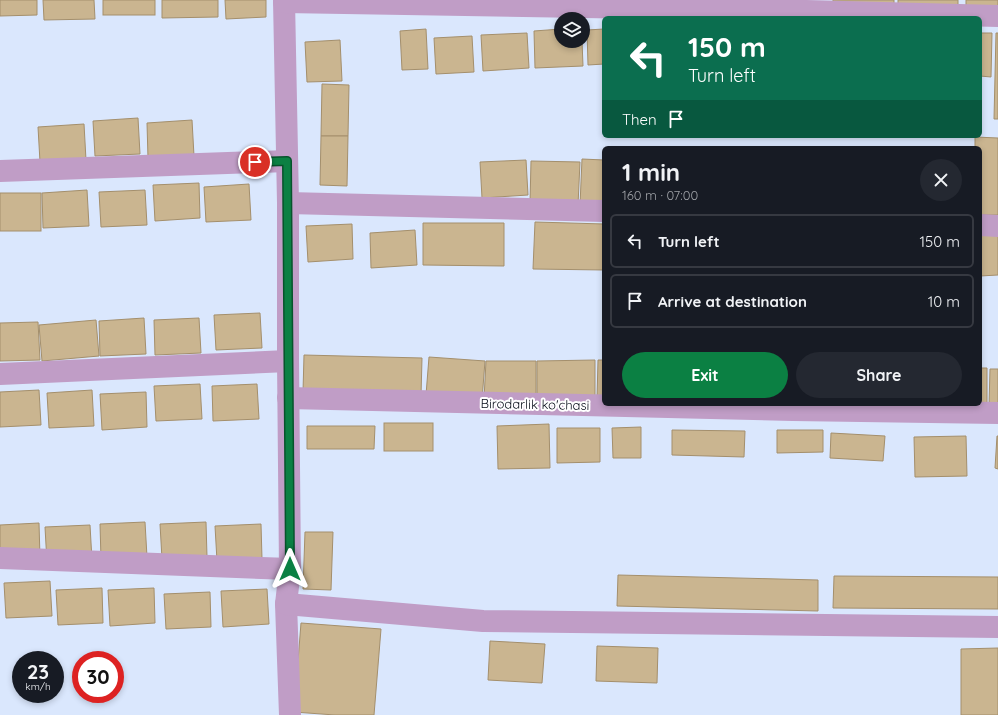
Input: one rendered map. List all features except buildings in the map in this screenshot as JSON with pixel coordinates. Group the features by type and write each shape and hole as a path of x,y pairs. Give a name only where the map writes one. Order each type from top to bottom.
{"street":[{"path":"290,715 286,604 290,569 288,203 284,1 998,16"},
{"path":"0,171 287,161"},
{"path":"288,203 602,211"},
{"path":"982,225 998,226"},
{"path":"0,374 288,361"},
{"name":"Birodarlik ko'chasi","path":"288,398 602,406"},
{"name":"Birodarlik ko'chasi","path":"619,406 998,413"},
{"path":"0,558 290,569"},
{"path":"286,604 483,621 998,627"}],"route":[{"path":"255,162 287,161 290,569"}]}
